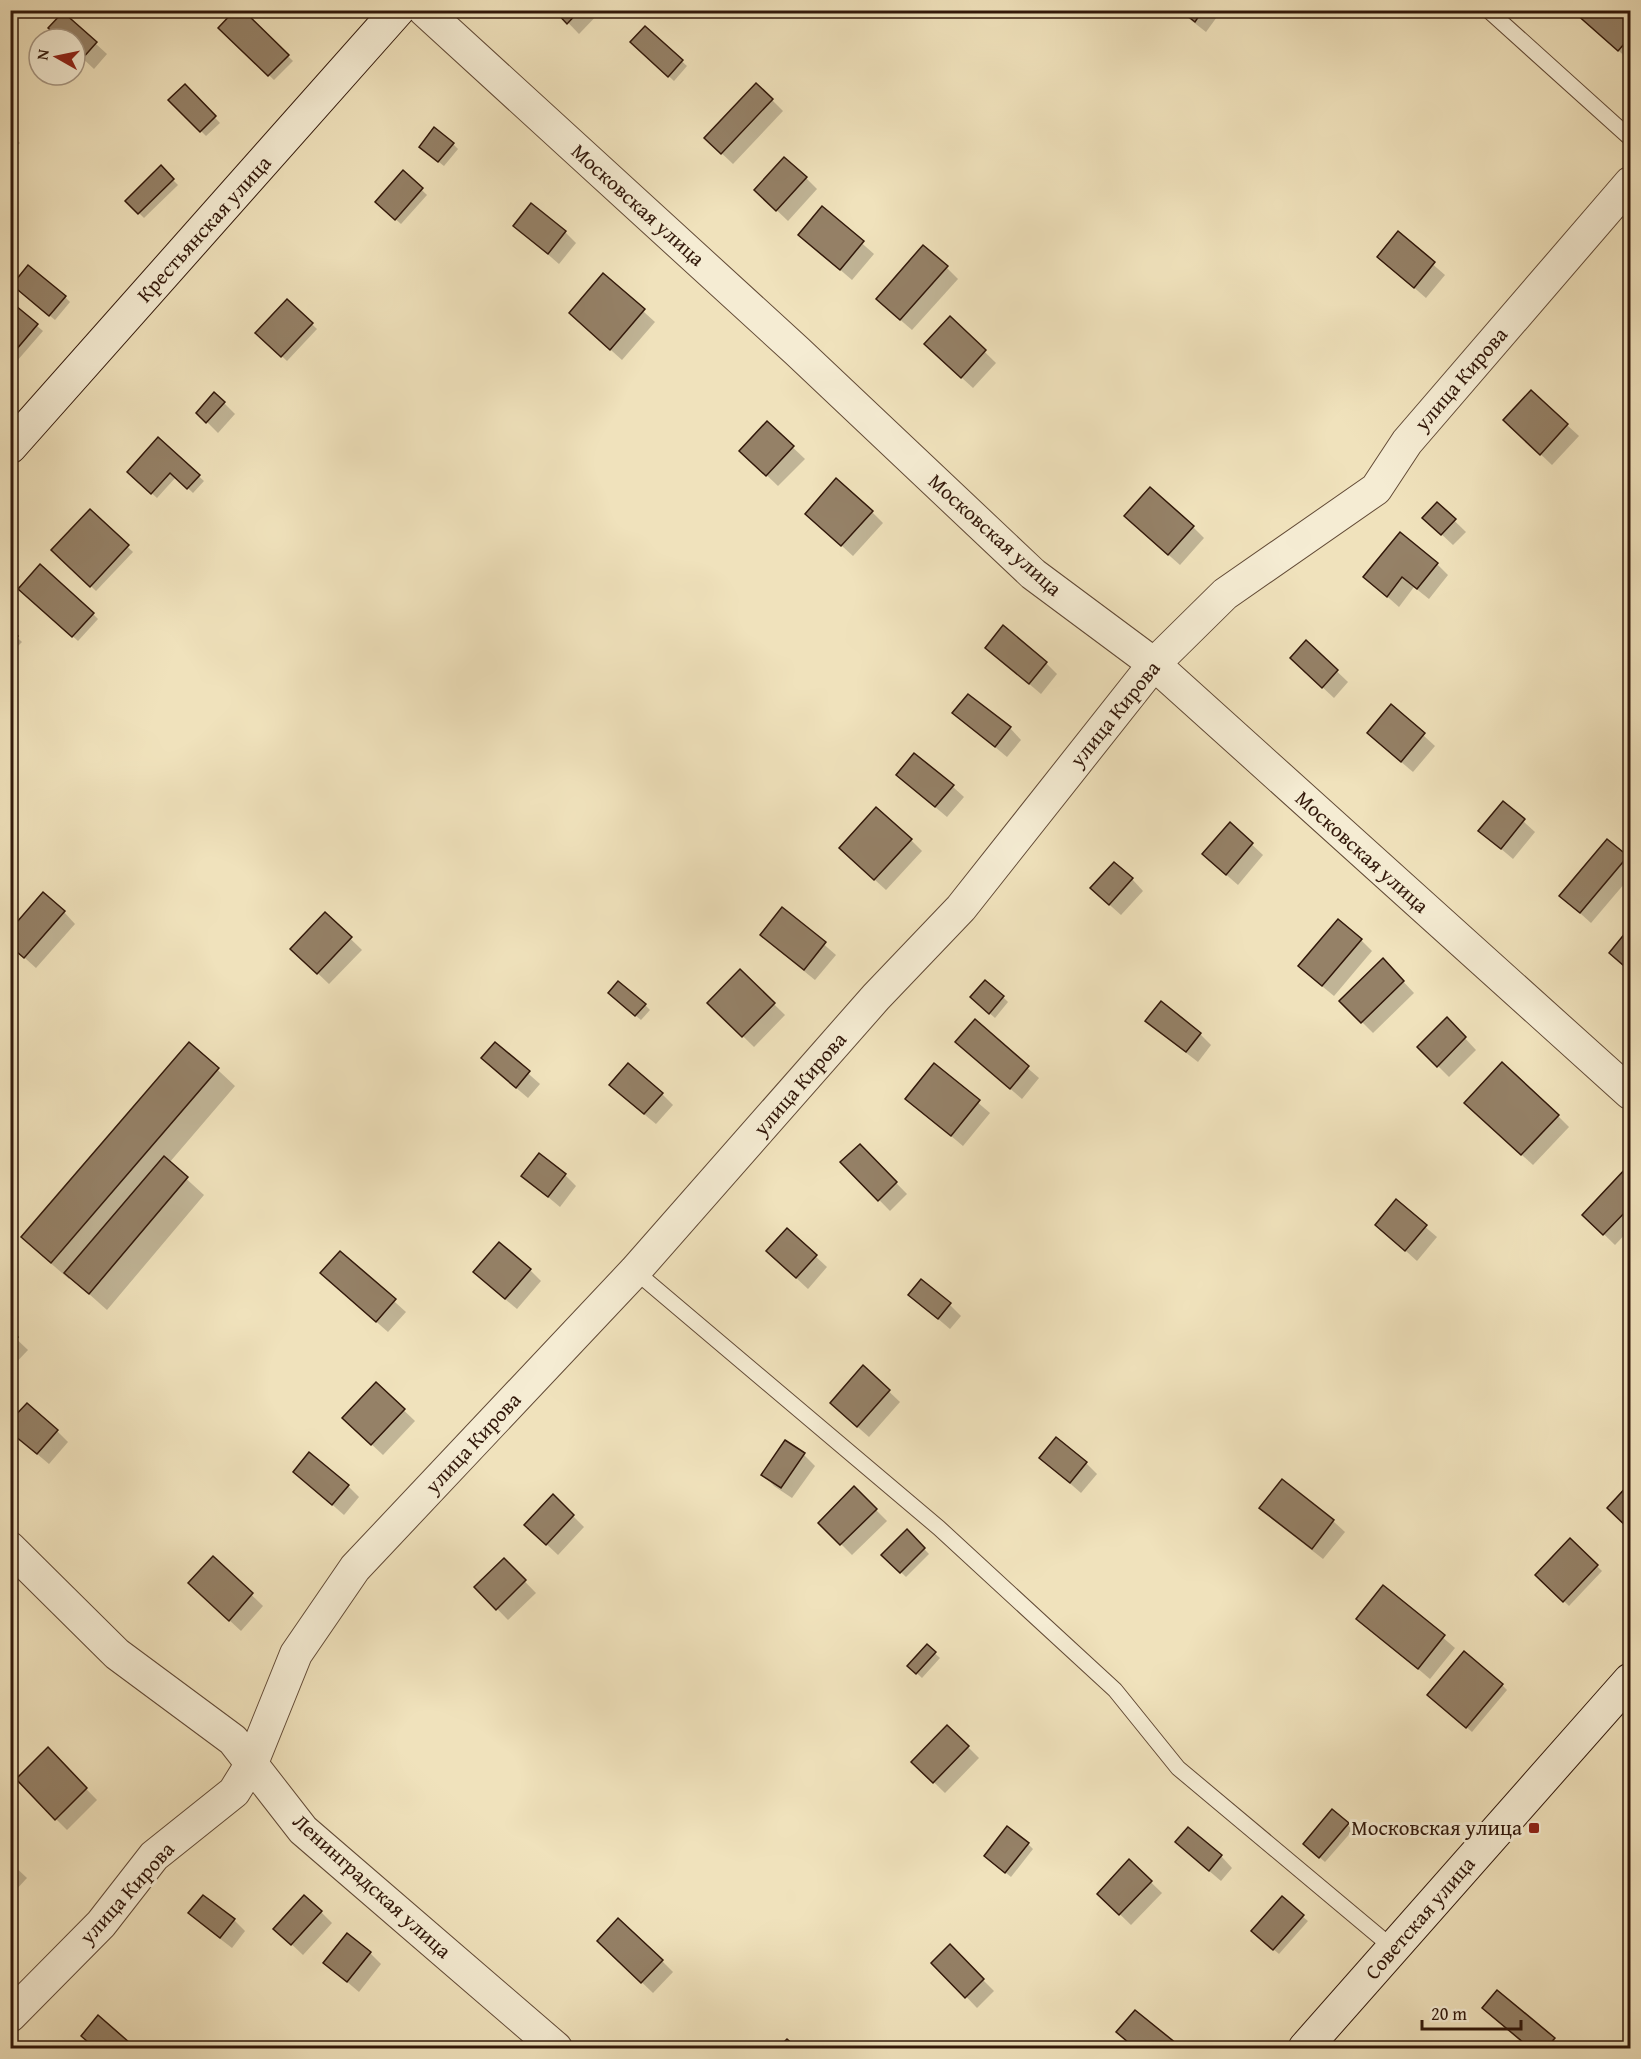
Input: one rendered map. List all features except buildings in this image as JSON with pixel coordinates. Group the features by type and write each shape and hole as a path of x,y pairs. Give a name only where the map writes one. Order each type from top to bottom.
{"street":[{"name":"Крестьянская улица","path":"10,447 398,10"},
{"name":"Московская улица","path":"424,10 797,351 1033,574 1154,664 1630,1093"},
{"name":"улица Кирова","path":"10,2016 101,1924 154,1856 234,1792 252,1763 296,1654 355,1568 635,1271 876,997 961,908 1154,664 1225,594 1376,489 1407,442 1630,183"},
{"name":"Ленинградская улица","path":"10,1548 117,1654 234,1740 303,1830 556,2049"},
{"name":"Советская улица","path":"1305,2049 1630,1680"}],"lane":[{"path":"1488,10 1630,138"},
{"path":"635,1271 939,1528 1115,1690 1178,1768 1394,1948"}],"place":[{"name":"Московская улица","path":"1534,1828"}]}
